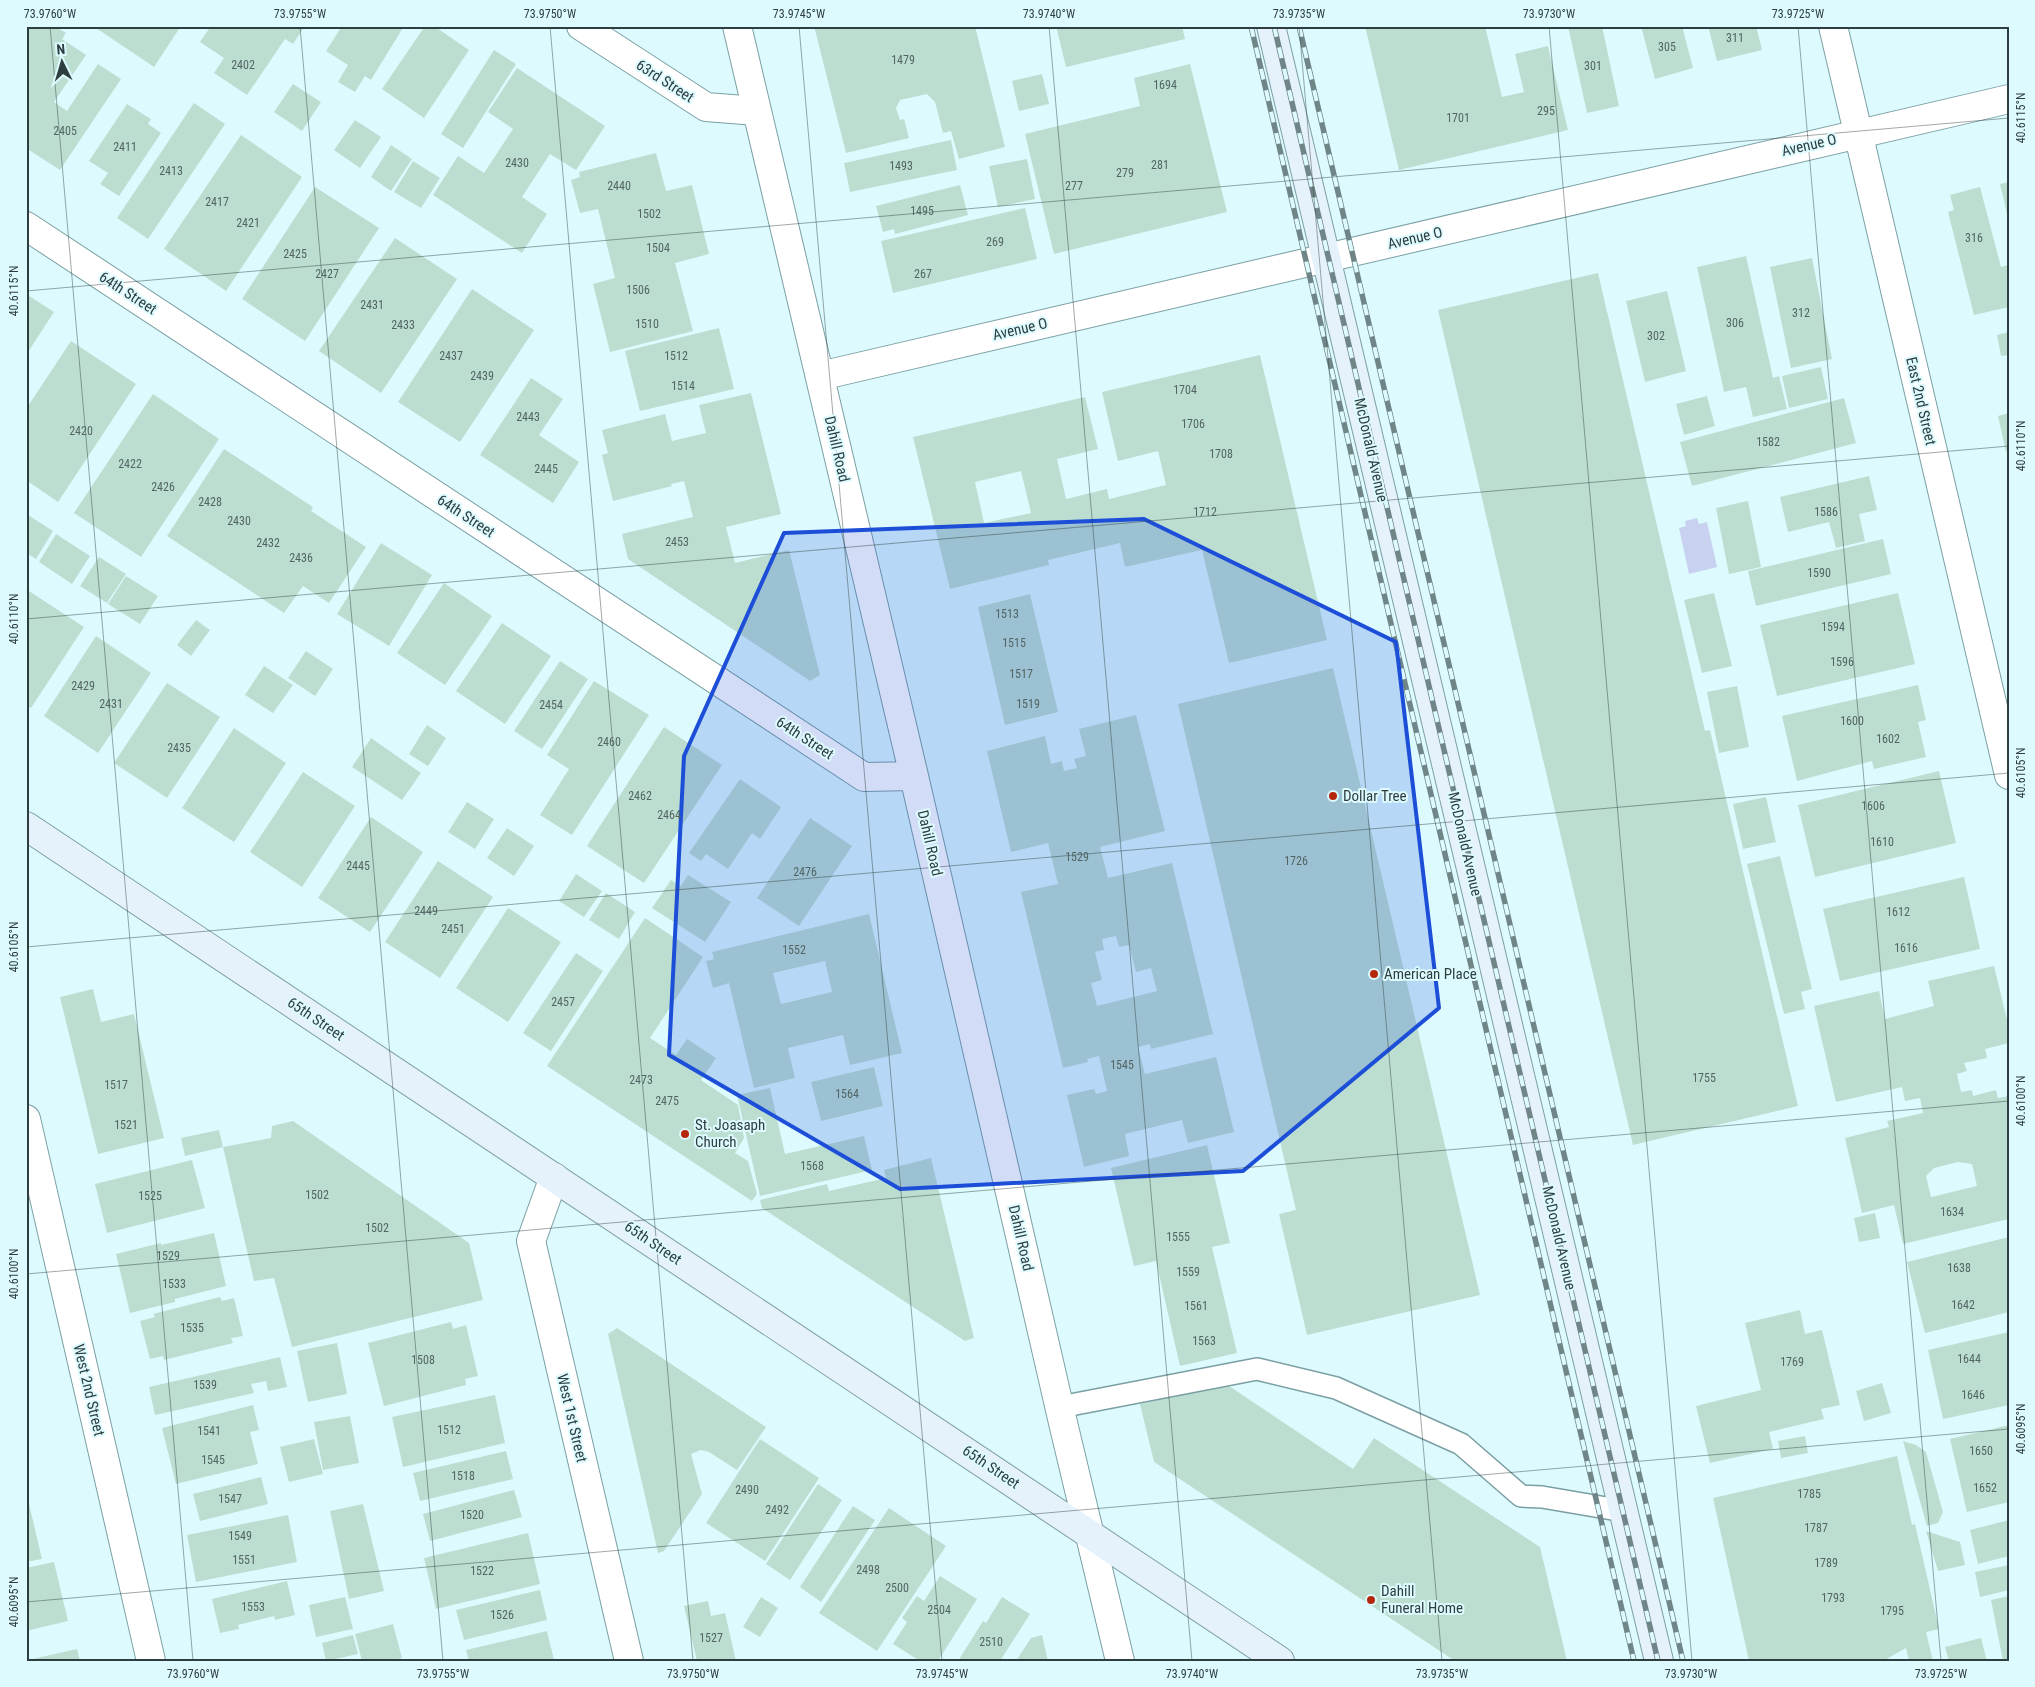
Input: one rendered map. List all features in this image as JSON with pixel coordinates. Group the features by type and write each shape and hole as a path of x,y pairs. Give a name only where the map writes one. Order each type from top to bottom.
{"main road":[{"name":"McDonald Avenue","path":"1271,26 1659,1661"},
{"name":"65th Street","path":"26,826 1280,1661"}],"street":[{"name":"63rd Street","path":"580,26 706,107 757,111"},
{"name":"Dahill Road","path":"737,26 1120,1661"},
{"name":"East 2nd Street","path":"1833,26 2009,775"},
{"name":"Avenue O","path":"820,376 2009,99"},
{"name":"64th Street","path":"26,226 864,777 914,776"},
{"name":"West 2nd Street","path":"26,1119 151,1661"},
{"name":"West 1st Street","path":"554,1177 530,1241 629,1661"}],"lane":[{"path":"1060,1407 1257,1369 1336,1388 1461,1444 1521,1496 1542,1497 1624,1511"}],"highlighted area":[{"path":"1144,519 1396,642 1439,1008 1243,1171 900,1189 669,1055 684,756 784,533"}],"water":[{"path":"1697,518 1699,524 1707,522 1717,567 1689,574 1679,528 1686,526 1685,521"}],"building":[{"path":"28,26 60,26 58,28 66,33 62,39 86,55 54,102 67,111 98,64 121,79 60,170 26,148 26,29"},
{"path":"93,26 174,26 179,29 154,67"},
{"path":"211,26 305,26 293,44 285,39 247,95 214,73 224,58 200,42"},
{"path":"342,26 404,26 371,80 365,76 355,92 338,82 348,65 326,51"},
{"path":"425,26 434,26 469,50 424,118 382,89"},
{"path":"814,26 975,26 1005,147 959,159 951,131 943,133 935,102 927,94 900,100 896,108 900,120 904,119 909,138 846,153"},
{"path":"1056,26 1182,26 1185,39 1066,67"},
{"path":"1365,26 1485,26 1502,97 1524,92 1515,54 1548,46 1568,130 1399,170"},
{"path":"1568,26 1602,26 1619,106 1587,113"},
{"path":"1641,26 1682,26 1693,68 1655,79"},
{"path":"1708,26 1756,26 1762,50 1717,61"},
{"path":"494,50 516,64 463,148 441,134"},
{"path":"1190,64 1227,212 1054,254 1025,134 1140,106 1134,78"},
{"path":"517,68 605,126 576,170 550,154 522,197 547,214 522,253 433,195 458,156 484,173 513,129 488,112"},
{"path":"1042,74 1049,104 1019,111 1012,81"},
{"path":"293,84 321,102 302,131 274,112"},
{"path":"194,103 225,124 148,239 117,218"},
{"path":"127,104 151,119 148,124 161,133 119,196 100,184 108,173 89,161"},
{"path":"355,120 381,137 360,168 334,150"},
{"path":"241,135 302,177 226,291 164,249"},
{"path":"951,140 957,170 850,192 844,163"},
{"path":"391,145 412,159 391,191 371,177"},
{"path":"656,153 666,191 692,185 709,254 675,263 693,331 610,352 593,284 615,278 598,209 580,213 571,180 580,177 579,172"},
{"path":"1027,159 1035,199 998,207 989,166"},
{"path":"413,161 440,178 421,208 394,192"},
{"path":"2009,182 2009,217 2008,218 2000,184"},
{"path":"960,185 968,215 895,234 894,229 883,232 876,206"},
{"path":"315,187 379,228 305,341 242,299"},
{"path":"1980,187 2001,267 2008,265 2009,268 2009,307 1974,315 1948,212 1954,210 1950,195"},
{"path":"1025,208 1037,259 893,293 881,241"},
{"path":"395,238 457,279 381,393 319,351"},
{"path":"1746,256 1773,378 1779,376 1787,409 1753,417 1746,387 1724,392 1697,267"},
{"path":"1812,258 1832,359 1791,368 1770,267"},
{"path":"1598,273 1705,731 1710,730 1798,1106 1633,1145 1438,310"},
{"path":"472,289 534,330 460,442 398,402"},
{"path":"1667,291 1686,371 1645,382 1626,301"},
{"path":"26,294 54,312 26,355"},
{"path":"719,328 734,389 640,411 625,351"},
{"path":"2009,332 2009,355 2001,356 1997,335"},
{"path":"71,341 136,384 58,502 26,480 26,409"},
{"path":"1260,355 1327,640 1229,663 1202,550 1125,567 1120,543 1048,560 1049,565 950,589 913,437 1085,397 1098,449 1057,459 1066,499 1107,489 1109,499 1166,485 1158,451 1118,461 1102,392","holes":["1021,471 1031,513 984,523 975,482"]},
{"path":"1821,367 1828,399 1789,408 1782,376"},
{"path":"531,378 563,399 539,435 579,462 553,503 480,455"},
{"path":"751,393 781,514 726,527 735,563 789,550 820,675 810,681 628,559 622,534 693,517 684,481 671,484 672,486 613,501 602,455 608,453 602,430 665,414 672,441 706,433 699,405"},
{"path":"153,394 219,439 141,557 74,513"},
{"path":"1707,396 1715,426 1684,435 1676,404"},
{"path":"1844,398 1856,443 1692,486 1680,442"},
{"path":"2009,413 2009,451 2006,452 1998,416"},
{"path":"224,449 313,507 311,511 366,547 329,603 303,586 284,613 167,536"},
{"path":"1869,476 1877,510 1859,514 1865,541 1836,548 1829,522 1788,532 1780,497"},
{"path":"1748,501 1761,567 1729,574 1716,508"},
{"path":"28,515 53,531 36,559 26,553 26,518"},
{"path":"56,534 90,556 72,584 39,562"},
{"path":"1883,539 1891,574 1756,606 1748,571"},
{"path":"381,543 432,575 389,646 337,614"},
{"path":"99,557 126,574 107,603 80,586"},
{"path":"126,576 158,596 140,624 108,604"},
{"path":"444,583 492,616 445,685 397,653"},
{"path":"29,591 84,627 31,708 26,705 26,594"},
{"path":"1714,593 1732,666 1702,673 1684,600"},
{"path":"1898,593 1915,664 1777,696 1760,625"},
{"path":"1030,594 1058,712 1005,725 978,607"},
{"path":"196,620 210,630 191,656 177,645"},
{"path":"502,623 551,656 505,724 456,691"},
{"path":"96,636 151,673 98,753 44,716"},
{"path":"306,651 333,669 315,696 288,678"},
{"path":"560,661 588,679 542,749 514,731"},
{"path":"264,666 293,685 273,713 245,695"},
{"path":"1333,668 1480,1295 1307,1335 1279,1214 1296,1210 1178,704"},
{"path":"594,681 649,715 572,835 540,815 569,769 547,755"},
{"path":"167,683 220,717 167,798 114,763"},
{"path":"1918,685 1926,720 1918,722 1926,757 1874,769 1872,761 1797,781 1782,716"},
{"path":"1737,686 1749,747 1719,753 1707,692"},
{"path":"1136,715 1165,831 1100,847 1108,878 1172,863 1213,1034 1151,1049 1150,1044 1138,1047 1145,1074 1216,1057 1234,1132 1188,1143 1182,1120 1125,1134 1129,1156 1084,1167 1067,1095 1094,1089 1096,1094 1107,1091 1099,1056 1087,1059 1088,1062 1063,1068 1021,892 1058,884 1048,843 1011,852 987,751 1045,736 1051,764 1062,761 1064,771 1077,768 1074,759 1086,756 1079,729","holes":["1116,936 1119,947 1129,945 1136,972 1151,968 1157,991 1097,1006 1091,983 1102,980 1095,952 1104,950 1102,939"]},
{"path":"427,725 446,738 428,766 409,754"},
{"path":"664,727 722,765 644,883 587,846"},
{"path":"234,728 286,763 234,842 182,808"},
{"path":"371,738 421,773 402,800 352,767"},
{"path":"1939,771 1956,843 1815,877 1798,805"},
{"path":"303,772 355,806 302,887 250,852"},
{"path":"740,779 781,807 760,839 752,833 728,869 706,854 701,861 689,853"},
{"path":"1766,797 1776,842 1743,849 1733,804"},
{"path":"467,802 494,819 475,849 448,832"},
{"path":"371,817 423,852 370,932 318,898"},
{"path":"810,818 852,846 799,926 757,898"},
{"path":"507,828 534,846 514,876 487,858"},
{"path":"1780,856 1812,989 1801,992 1805,1009 1784,1014 1747,864"},
{"path":"438,861 493,897 440,978 385,942"},
{"path":"576,874 602,891 584,917 559,901"},
{"path":"688,875 731,902 705,942 652,908 671,880 681,886"},
{"path":"1964,877 1980,949 1840,981 1823,909"},
{"path":"606,893 635,912 619,939 589,920"},
{"path":"508,908 561,942 508,1022 456,988"},
{"path":"869,914 902,1053 850,1065 843,1035 788,1048 795,1078 754,1088 729,983 713,988 706,961 714,959 712,952","holes":["825,961 832,992 781,1004 773,973"]},
{"path":"645,918 703,957 650,1038 676,1055 687,1039 716,1058 701,1080 738,1105 744,1138 735,1153 748,1161 757,1194 752,1201 547,1066"},
{"path":"576,953 603,971 551,1051 523,1033"},
{"path":"1994,966 2009,1028 2009,1043 1985,1049 1987,1058 1964,1063 1967,1071 1957,1074 1961,1092 1972,1090 1973,1096 1996,1090 1998,1098 2009,1096 2009,1219 1903,1244 1894,1205 1862,1213 1845,1138 1889,1127 1887,1121 1923,1113 1920,1098 1905,1101 1902,1087 1836,1102 1814,1006 1879,991 1885,1019 1934,1006 1928,981","holes":["1958,1162 1972,1164 1977,1186 1931,1197 1926,1176 1934,1168"]},
{"path":"93,989 101,1022 134,1014 164,1138 98,1154 60,997"},
{"path":"874,1067 883,1106 821,1121 811,1082"},
{"path":"770,1088 785,1154 864,1136 872,1170 760,1196 737,1095"},
{"path":"293,1121 469,1243 483,1300 292,1347 274,1278 254,1281 223,1147 271,1138 272,1126"},
{"path":"219,1130 223,1147 185,1156 181,1138"},
{"path":"1207,1145 1230,1243 1212,1247 1237,1353 1180,1366 1156,1261 1134,1266 1111,1168"},
{"path":"931,1158 974,1338 965,1341 762,1208 760,1200 827,1184 829,1191 886,1178 884,1170"},
{"path":"192,1160 205,1208 107,1233 95,1184"},
{"path":"1875,1213 1880,1238 1859,1242 1854,1218"},
{"path":"214,1233 226,1286 175,1299 175,1302 130,1313 116,1254"},
{"path":"2009,1237 2009,1312 1925,1333 1907,1262"},
{"path":"220,1297 222,1301 234,1298 243,1336 231,1338 233,1343 164,1360 163,1356 150,1359 140,1321 155,1317 153,1314"},
{"path":"1800,1310 1805,1334 1822,1330 1840,1405 1821,1409 1824,1419 1769,1432 1773,1449 1710,1463 1696,1406 1761,1390 1745,1323"},
{"path":"451,1322 453,1329 466,1325 478,1376 465,1379 466,1385 384,1406 368,1343"},
{"path":"617,1328 766,1427 737,1470 709,1452 701,1450 691,1454 702,1494 664,1551 658,1553 608,1334"},
{"path":"2009,1332 2009,1405 1943,1419 1928,1350"},
{"path":"337,1343 347,1394 308,1402 297,1351"},
{"path":"280,1357 287,1387 268,1391 266,1381 251,1384 254,1393 155,1415 149,1387"},
{"path":"1882,1383 1891,1413 1864,1421 1856,1391"},
{"path":"1226,1384 1353,1469 1374,1438 1540,1547 1567,1661 1455,1661 1154,1462 1140,1404"},
{"path":"495,1395 505,1443 403,1467 392,1417"},
{"path":"253,1405 259,1430 250,1432 258,1464 176,1484 162,1428"},
{"path":"350,1416 359,1463 323,1470 314,1422"},
{"path":"2009,1425 2009,1502 1967,1512 1950,1439"},
{"path":"1805,1436 1808,1453 1781,1458 1778,1441"},
{"path":"314,1439 323,1474 289,1482 280,1447"},
{"path":"760,1439 819,1478 765,1561 706,1523"},
{"path":"1903,1441 1916,1445 1926,1452 1943,1512 1938,1523 1927,1526"},
{"path":"506,1451 513,1479 420,1501 413,1473"},
{"path":"1897,1456 1912,1525 1915,1524 1939,1629 1926,1632 1933,1661 1909,1661 1906,1648 1883,1661 1749,1661 1713,1498"},
{"path":"261,1477 268,1504 200,1521 193,1494"},
{"path":"818,1484 842,1500 790,1580 766,1564"},
{"path":"514,1490 522,1517 430,1541 423,1514"},
{"path":"26,1491 42,1559 26,1562"},
{"path":"363,1504 384,1591 349,1599 330,1511"},
{"path":"853,1506 875,1520 821,1602 800,1587"},
{"path":"889,1508 946,1546 877,1651 819,1613"},
{"path":"288,1515 297,1562 196,1582 187,1535"},
{"path":"2009,1520 2009,1556 1978,1564 1970,1530"},
{"path":"1926,1531 1960,1542 1965,1565 1938,1571"},
{"path":"528,1533 540,1584 436,1609 424,1558"},
{"path":"54,1562 68,1621 26,1631 26,1568"},
{"path":"2009,1565 2009,1590 1980,1597 1975,1572"},
{"path":"940,1576 977,1599 938,1661 920,1661 893,1644 907,1622 902,1618 917,1596 924,1601"},
{"path":"287,1581 295,1615 275,1620 274,1616 238,1625 239,1629 220,1633 212,1599"},
{"path":"540,1590 547,1620 464,1640 456,1610"},
{"path":"2009,1596 2009,1661 2003,1661 1991,1600"},
{"path":"345,1597 353,1629 316,1637 309,1605"},
{"path":"761,1597 778,1608 760,1637 743,1627"},
{"path":"1002,1597 1030,1614 1000,1661 958,1661 983,1621 986,1623"},
{"path":"708,1601 711,1616 725,1613 736,1661 697,1661 684,1606"},
{"path":"393,1624 402,1658 390,1661 362,1661 355,1634"},
{"path":"547,1631 554,1660 469,1661 466,1650"},
{"path":"353,1635 358,1654 326,1661 322,1643"},
{"path":"1042,1635 1048,1661 1016,1661 1031,1638"},
{"path":"1981,1638 1987,1661 1949,1661 1945,1647"},
{"path":"77,1649 80,1661 28,1661 28,1660"}],"railway":[{"path":"1251,26 1634,1661"},
{"path":"1274,26 1658,1661"},
{"path":"1299,26 1683,1661"}],"place":[{"name":"Dollar Tree","path":"1333,796"},
{"name":"American Place","path":"1374,974"},
{"name":"St. Joasaph Church","path":"685,1134"},
{"name":"Dahill Funeral Home","path":"1371,1600"}]}
